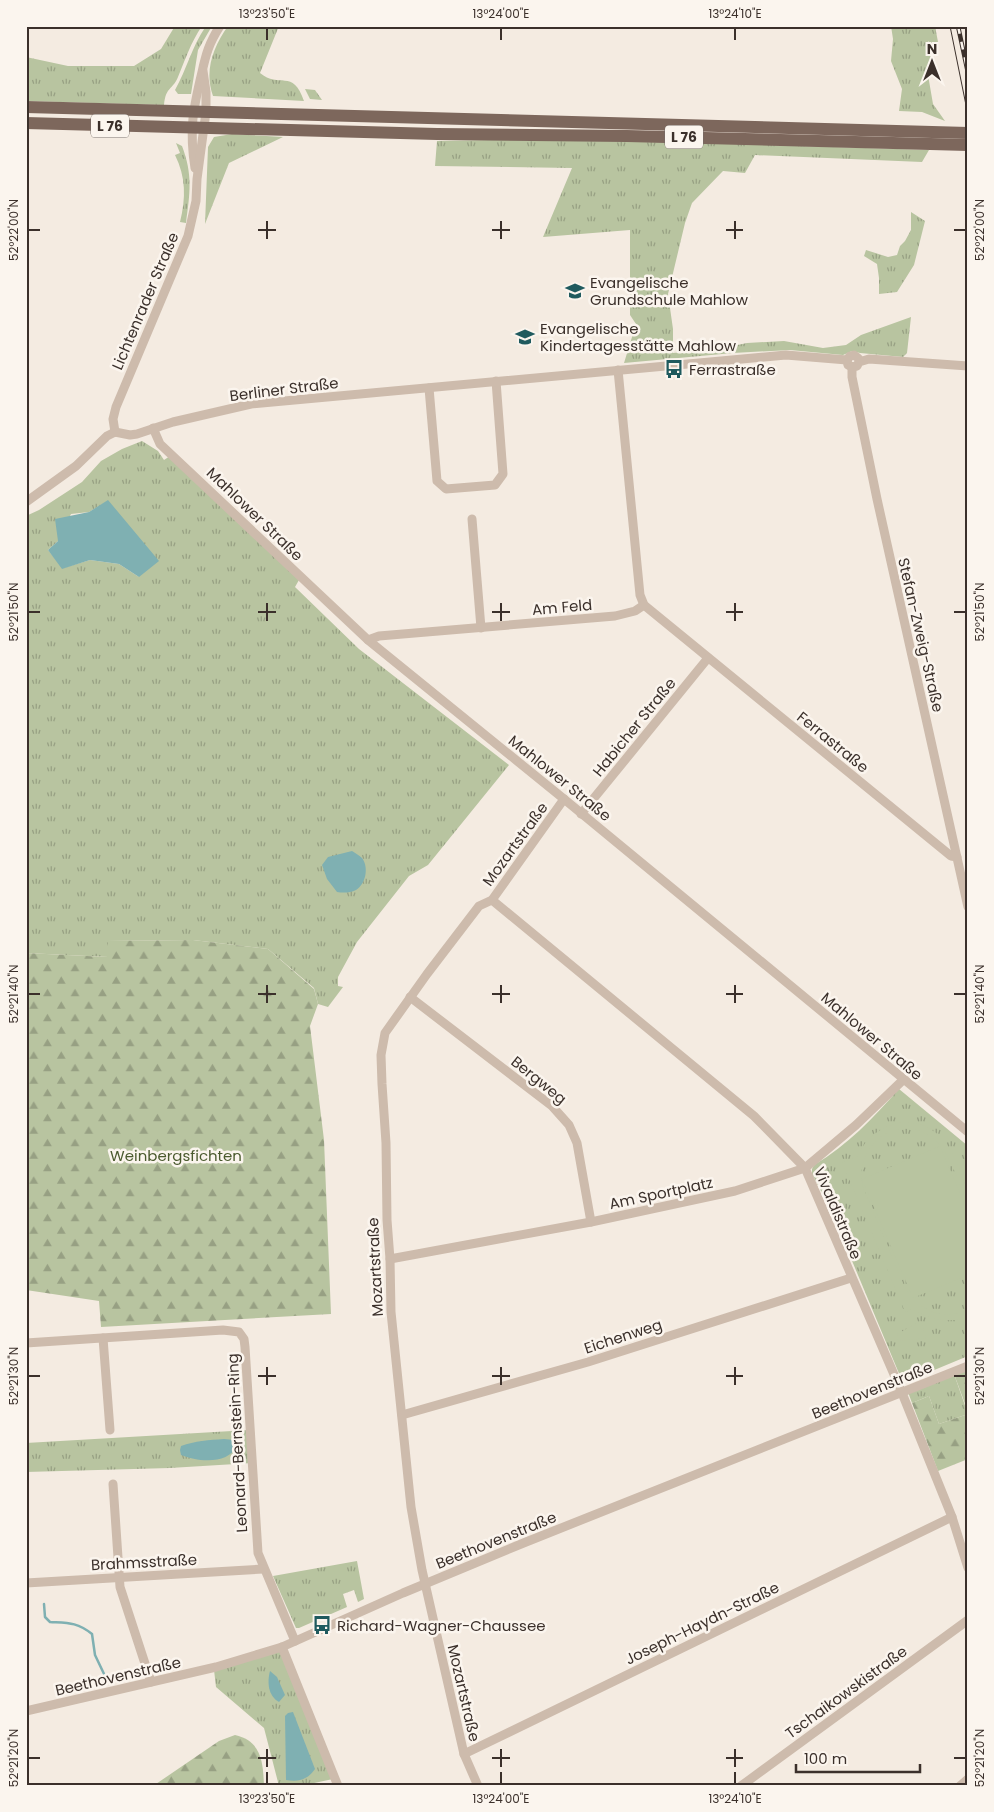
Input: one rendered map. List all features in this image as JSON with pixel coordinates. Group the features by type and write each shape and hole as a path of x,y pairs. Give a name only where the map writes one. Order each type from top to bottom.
{"main road":[{"name":"L 76","path":"26,107 968,133"},
{"name":"L 76","path":"26,123 437,134 627,136 968,146"}],"street":[{"name":"Lichtenrader Straße","path":"115,432 113,419 116,407 188,236 196,201 198,128 200,112 206,92 202,71 207,48 220,26"},
{"name":"Berliner Straße","path":"115,432 130,435 173,422 251,404 786,355 853,363 869,359 968,366"},
{"name":"Stefan-Zweig-Straße","path":"853,363 852,377 877,499 968,907"},
{"name":"Ferrastraße","path":"618,370 640,595 644,605 951,856 957,857"},
{"path":"429,388 437,481 446,489 495,486 503,474 496,381"},
{"name":"Mahlower Straße","path":"154,428 160,444 368,640 968,1132"},
{"path":"26,502 76,466 107,436 115,432"},
{"path":"472,519 481,628"},
{"name":"Am Feld","path":"368,640 379,636 615,616 635,611 644,605"},
{"name":"Habicher Straße","path":"582,814 708,658"},
{"name":"Mozartstraße","path":"478,1786 464,1754 425,1584 411,1507 391,1312 390,1259 386,1220 386,1143 381,1054 384,1033 480,906 492,900 564,799"},
{"name":"Vivaldistraße","path":"492,900 754,1116 804,1168 902,1393 952,1517 968,1568"},
{"name":"Bergweg","path":"410,997 552,1106 569,1125 577,1143 591,1222"},
{"name":"Am Sportplatz","path":"390,1259 591,1222 735,1191 804,1168 856,1125 903,1080"},
{"name":"Eichenweg","path":"402,1415 588,1362 851,1278"},
{"name":"Leonard-Bernstein-Ring","path":"26,1343 224,1330 239,1332 244,1339 258,1553 263,1569 295,1641"},
{"path":"102,1338 110,1430"},
{"name":"Beethovenstraße","path":"26,1711 216,1667 282,1648 425,1584 968,1366"},
{"path":"113,1484 118,1577 151,1682"},
{"name":"Joseph-Haydn-Straße","path":"464,1754 952,1517"},
{"name":"Brahmsstraße","path":"26,1583 263,1569"},
{"name":"Tschaikowskistraße","path":"741,1786 968,1620"},
{"path":"282,1648 338,1786"},
{"path":"960,1786 968,1779"}],"green space":[{"path":"175,26 202,26 191,45 176,81 166,95 164,105 26,101 26,57 68,66 134,66 161,49"},
{"path":"206,26 212,26 198,50 191,94 178,94 175,90"},
{"path":"228,26 279,26 260,73 267,77 290,82 295,85 304,101 213,96 210,87 210,68 214,51"},
{"path":"891,26 935,26 938,42 931,58 928,75 933,104 945,121 922,112 899,111 902,89 891,61 893,39"},
{"path":"305,89 315,90 322,100 310,99"},
{"path":"232,134 283,137 229,163 205,224 208,147 214,137"},
{"path":"437,141 644,141 929,150 922,162 755,155 745,173 723,171 692,203 685,223 668,294 673,329 673,353 718,349 747,343 784,341 823,348 846,345 861,335 911,317 907,353 903,357 852,351 843,355 790,350 624,363 636,324 630,315 630,230 543,237 572,168 435,166"},
{"path":"176,143 182,146 188,166 189,193 186,223 180,222 184,188 179,163 175,155 180,153"},
{"path":"911,212 925,221 914,265 897,292 879,294 877,264 864,256 866,250 888,257 897,255 900,246 911,230"},
{"path":"142,441 158,451 164,460 170,456 299,580 295,587 359,649 509,765 428,865 409,876 357,942 338,977 338,986 343,987 328,1007 318,1004 314,988 268,949 193,940 108,941 108,957 26,953 26,516 39,510 82,482 101,461 122,449","holes":["108,501 139,577 119,564 90,560 63,568 48,550 58,541 71,514 89,512"]},
{"name":"Weinbergsfichten","path":"193,940 268,949 314,989 318,1004 310,1026 324,1140 331,1314 101,1327 99,1301 26,1290 26,953 107,957 108,941"},
{"path":"899,1089 968,1146 968,1356 903,1383 830,1208 812,1174 814,1165 849,1140 870,1121"},
{"path":"899,1123 911,1123 929,1128 943,1140 949,1148 963,1178 967,1190 968,1205 950,1161 940,1146 935,1140 921,1132 908,1129 894,1130 882,1136 872,1145 865,1157 862,1171 863,1187 905,1288 911,1296 932,1312 949,1314 968,1310 968,1317 966,1318 938,1320 913,1309 905,1312 842,1162 858,1156 874,1134 886,1127"},
{"path":"940,1146 968,1212 968,1275 913,1298 862,1179"},
{"path":"921,1321 926,1338 898,1341 897,1334"},
{"path":"968,1368 968,1412 954,1374"},
{"path":"954,1374 968,1414 939,1424 929,1396 912,1403 908,1392"},
{"path":"929,1396 939,1424 968,1414 968,1459 938,1471 912,1403"},
{"path":"249,1430 252,1463 170,1468 26,1472 26,1443"},
{"path":"357,1561 364,1599 358,1602 354,1590 343,1594 347,1607 296,1628 273,1576"},
{"path":"282,1651 333,1779 300,1786 279,1786 264,1728 216,1687 214,1670"},
{"path":"235,1735 251,1742 256,1748 262,1761 264,1786 153,1786 219,1741"}],"water":[{"path":"108,500 159,561 139,577 119,564 90,560 62,569 48,550 58,541 55,519 89,512"},
{"path":"352,851 361,857 364,862 366,870 364,880 356,890 337,892 327,879 322,865 328,857"},
{"path":"207,1440 234,1440 237,1445 227,1456 220,1459 204,1460 181,1455 181,1446"},
{"path":"270,1671 277,1677 285,1695 279,1702 275,1699 269,1688"},
{"path":"293,1712 315,1769 306,1778 295,1781 286,1780 285,1716"}],"waterway":[{"path":"44,1604 45,1617 50,1622 77,1625 92,1634 95,1655 105,1676"}],"tram line":[{"path":"950,26 968,115"}],"railway":[{"path":"958,26 968,73"}],"place":[{"name":"Evangelische Grundschule Mahlow","path":"575,291"},
{"name":"Evangelische Kindertagesstätte Mahlow","path":"525,337"},
{"name":"Ferrastraße","path":"674,369"},
{"name":"Richard-Wagner-Chaussee","path":"322,1625"}]}
